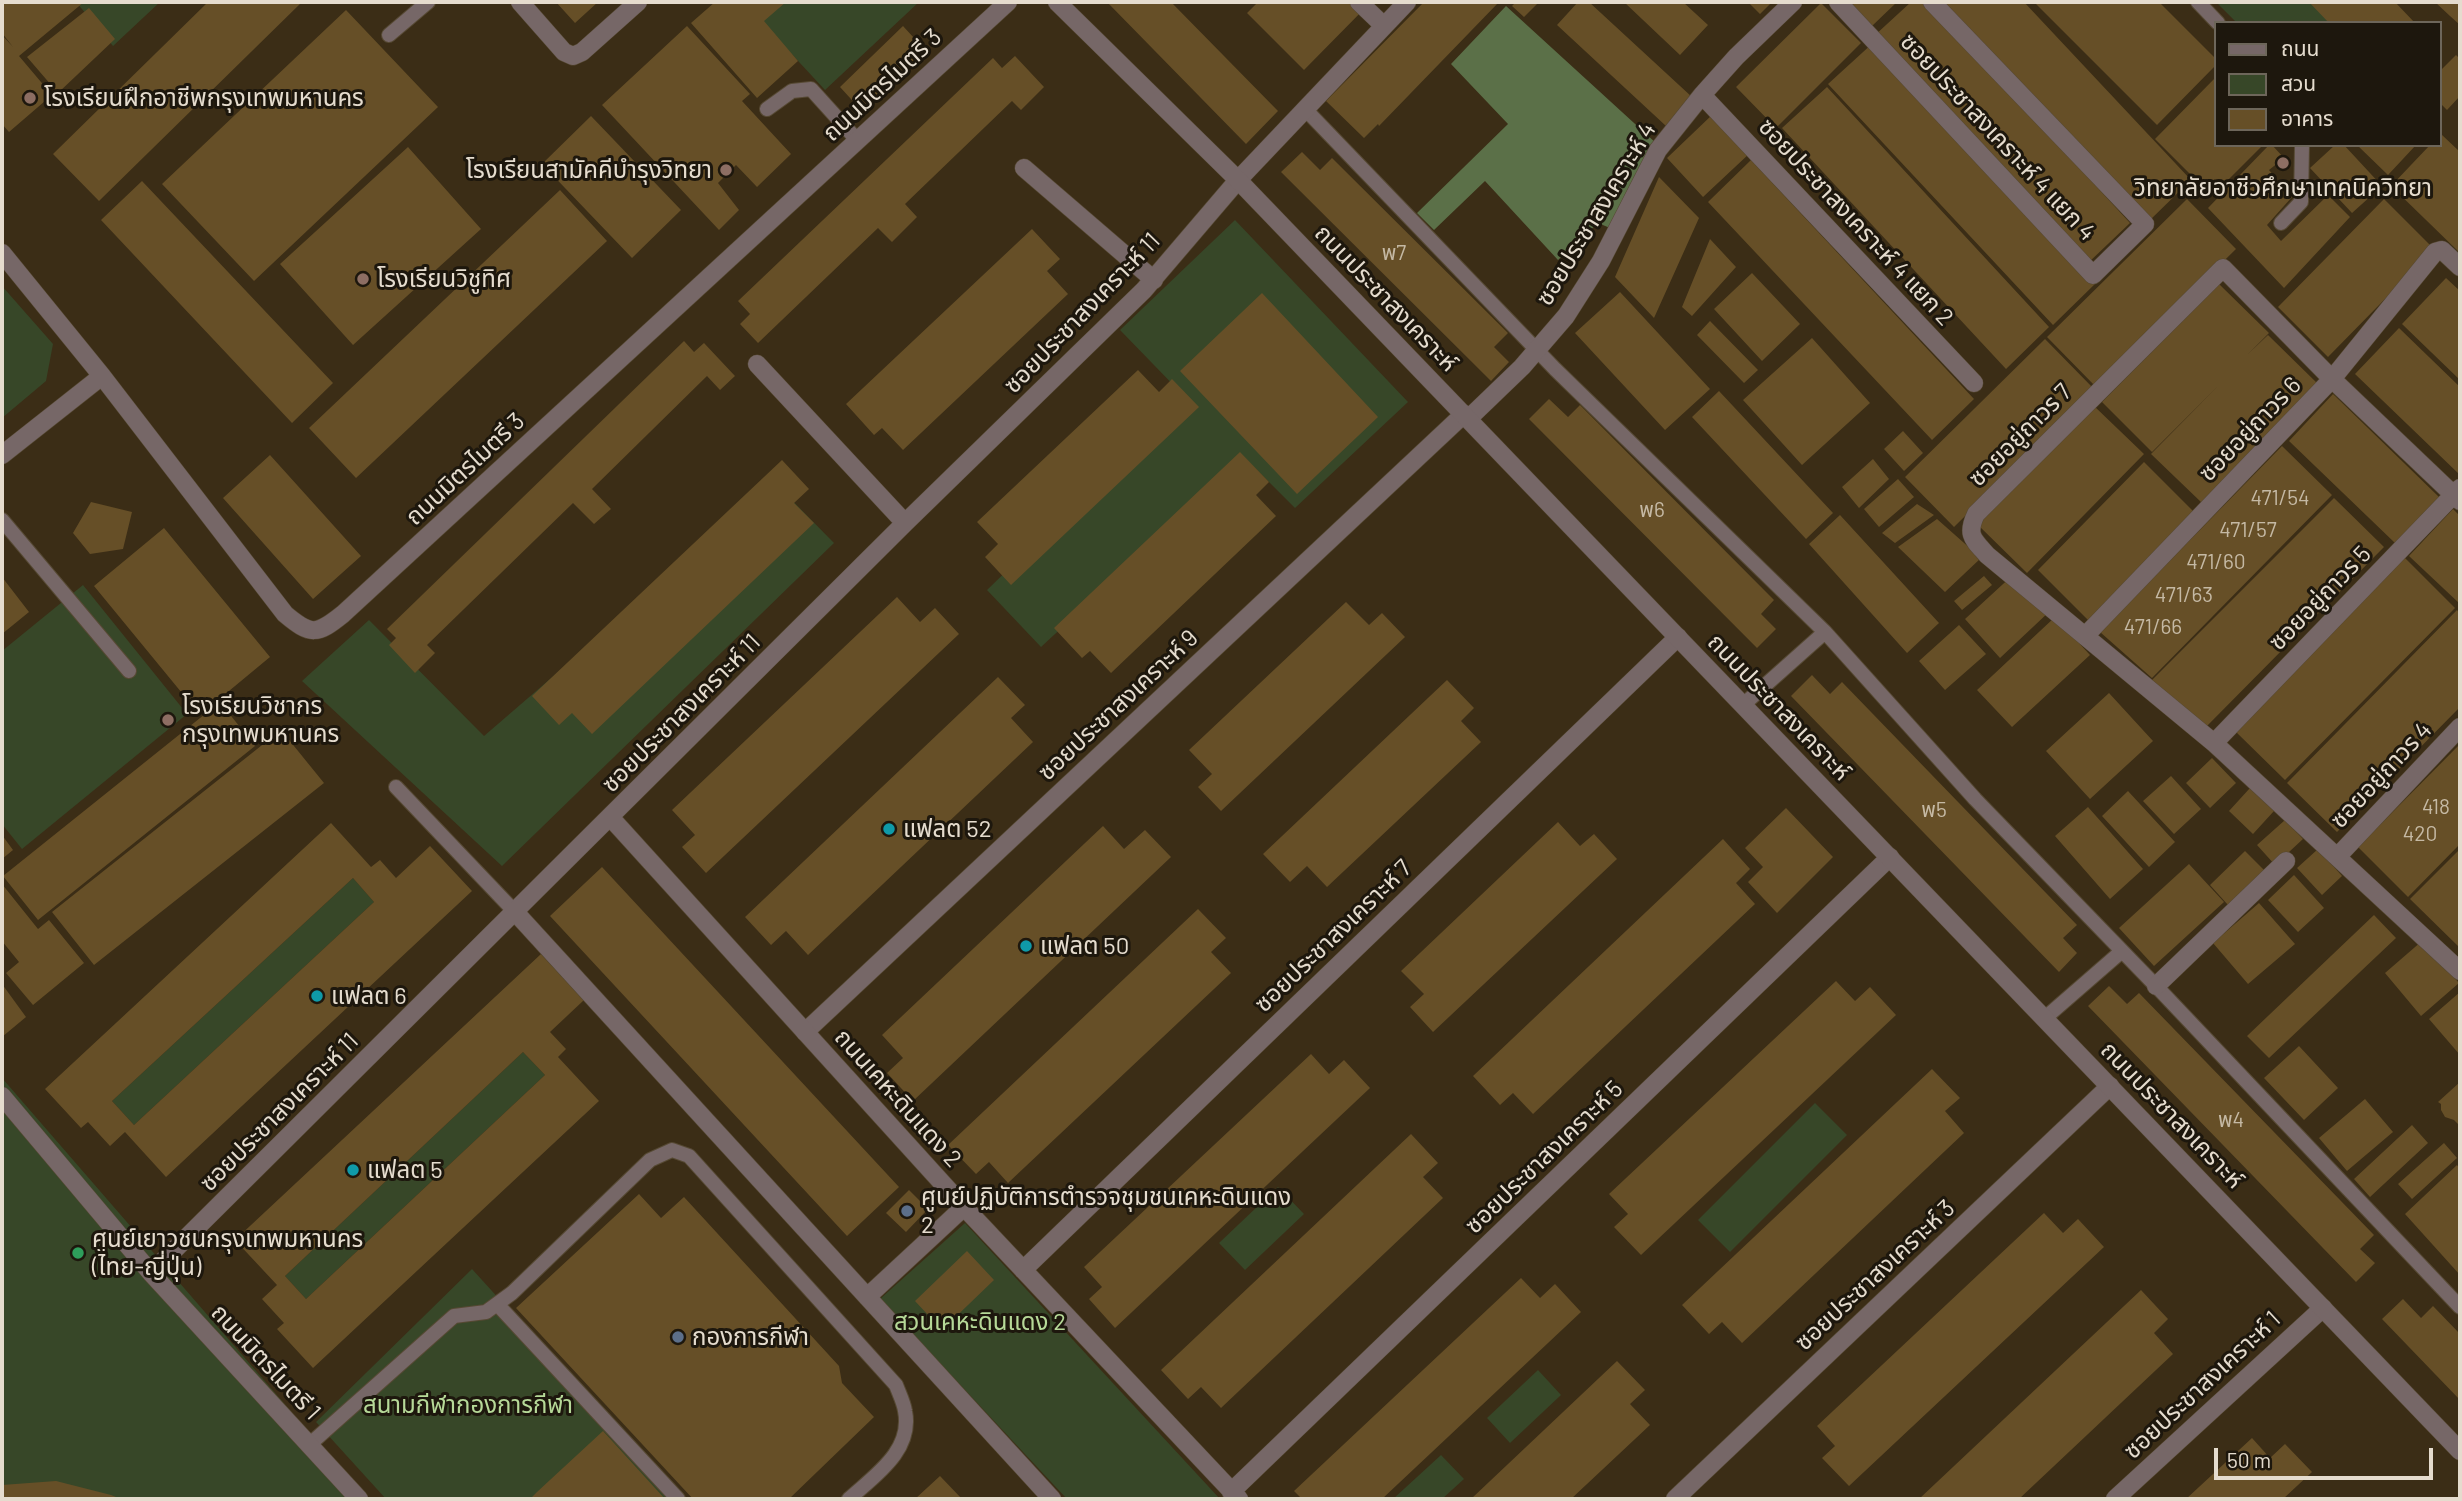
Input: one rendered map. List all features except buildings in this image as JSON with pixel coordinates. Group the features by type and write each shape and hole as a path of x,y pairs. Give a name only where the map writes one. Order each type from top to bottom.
{"street":[{"path":"520,2 564,52 573,56 582,52 638,2"},
{"name":"ถนนมิตรไมตรี 3","path":"2,253 102,376 285,614 300,627 313,632 325,629 1008,2"},
{"name":"ถนนประชาสงเคราะห์","path":"1057,2 1238,180 2460,1451"},
{"path":"1359,2 1384,26"},
{"name":"ซอยประชาสงเคราะห์ 11","path":"151,1273 516,913 905,523 1154,280 1238,180 1407,2"},
{"name":"ซอยประชาสงเคราะห์ 4","path":"1466,417 1537,350 1566,316 1601,261 1658,150 1702,94 1793,2"},
{"name":"ซอยประชาสงเคราะห์ 4 แยก 4","path":"1838,2 2093,275 2145,224 1933,2"},
{"name":"ซอยประชาสงเคราะห์ 4 แยก 2","path":"1702,94 1974,383"},
{"path":"1024,168 1154,280"},
{"name":"ซอยอยู่ถาวร 6","path":"2085,636 2332,379 2435,252 2442,250 2460,267"},
{"name":"ซอยอยู่ถาวร 7","path":"2085,636 1987,555 1973,539 1970,527 1976,514 2224,268 2332,379"},
{"path":"757,364 905,523"},
{"path":"2,455 102,376"},
{"path":"2332,379 2458,495"},
{"name":"ซอยประชาสงเคราะห์ 9","path":"805,1032 1466,417"},
{"name":"ซอยอยู่ถาวร 5","path":"2214,743 2458,495"},
{"path":"2085,636 2214,743 2459,967"},
{"name":"ซอยประชาสงเคราะห์ 7","path":"1023,1270 1678,637"},
{"name":"ซอยอยู่ถาวร 4","path":"2337,857 2460,727"},
{"name":"ถนนเคหะดินแดง 2","path":"611,818 964,1208 1235,1495"},
{"name":"ซอยประชาสงเคราะห์ 5","path":"1235,1495 1890,857"},
{"path":"2156,986 2286,861"},
{"path":"516,913 1052,1499"},
{"name":"ซอยประชาสงเคราะห์ 3","path":"1675,1499 2110,1086"},
{"name":"ถนนมิตรไมตรี 1","path":"2,1096 151,1273 359,1499"},
{"path":"867,1297 964,1208"},
{"name":"ซอยประชาสงเคราะห์ 1","path":"2115,1499 2323,1308"}],"lane":[{"path":"389,35 428,2"},
{"path":"2198,2 2216,21"},
{"path":"767,109 792,91 811,89 858,141"},
{"path":"1305,109 1537,350 1825,632 1975,799 2460,1307"},
{"path":"2281,223 2301,202 2302,147"},
{"path":"2,520 129,671"},
{"path":"1743,705 1825,632"},
{"path":"396,788 516,913"},
{"path":"2045,1018 2122,951"},
{"path":"309,1445 454,1316 486,1312 512,1293 650,1160 671,1150 689,1156 896,1385 906,1412 904,1440 894,1458 849,1499"},
{"path":"497,1304 678,1499"}],"green space":[{"path":"76,2 160,2 113,46"},
{"path":"782,2 919,2 825,90 761,21"},
{"path":"2216,2 2330,2 2348,21 2235,21"},
{"path":"1506,6 1657,144 1610,228 1598,223 1558,260 1485,181 1434,230 1417,213 1508,124 1451,64"},
{"path":"1235,220 1408,402 1295,508 1245,458 1041,647 987,590 1185,397 1120,330"},
{"path":"2,286 53,344 46,381 2,418"},
{"path":"776,484 834,543 502,866 302,681 369,620 484,736"},
{"path":"83,585 187,714 22,849 2,824 2,651"},
{"path":"353,878 374,902 134,1125 112,1101"},
{"path":"523,1052 545,1075 306,1299 285,1276"},
{"name":"ศูนย์เยาวชนกรุงเทพมหานคร (ไทย-ญี่ปุ่น)","path":"2,1078 367,1499 2,1499"},
{"path":"1815,1103 1847,1135 1730,1252 1698,1220"},
{"path":"1278,1187 1304,1214 1245,1270 1219,1243"},
{"name":"สวนเคหะดินแดง 2","path":"965,1223 1220,1499 1067,1499 880,1299"},
{"name":"สนามกีฬากองการกีฬา","path":"472,1269 681,1499 386,1499 316,1422"},
{"path":"1538,1370 1561,1395 1510,1443 1487,1418"},
{"path":"1441,1455 1464,1479 1442,1499 1393,1499"}],"place":[{"name":"โรงเรียนฝึกอาชีพกรุงเทพมหานคร","path":"30,98"},
{"name":"วิทยาลัยอาชีวศึกษาเทคนิควิทยา","path":"2283,163"},
{"name":"โรงเรียนสามัคคีบํารุงวิทยา","path":"726,170"},
{"name":"โรงเรียนวิชูทิศ","path":"363,279"},
{"name":"โรงเรียนวิชากร กรุงเทพมหานคร","path":"168,720"},
{"name":"แฟลต 52","path":"889,829"},
{"name":"แฟลต 50","path":"1026,946"},
{"name":"แฟลต 6","path":"317,996"},
{"name":"แฟลต 5","path":"353,1170"},
{"name":"ศูนย์ปฏิบัติการตำรวจชุมชนเคหะดินแดง 2","path":"907,1211"},
{"name":"ศูนย์เยาวชนกรุงเทพมหานคร (ไทย-ญี่ปุ่น)","path":"78,1253"},
{"name":"กองการกีฬา","path":"678,1337"}]}
